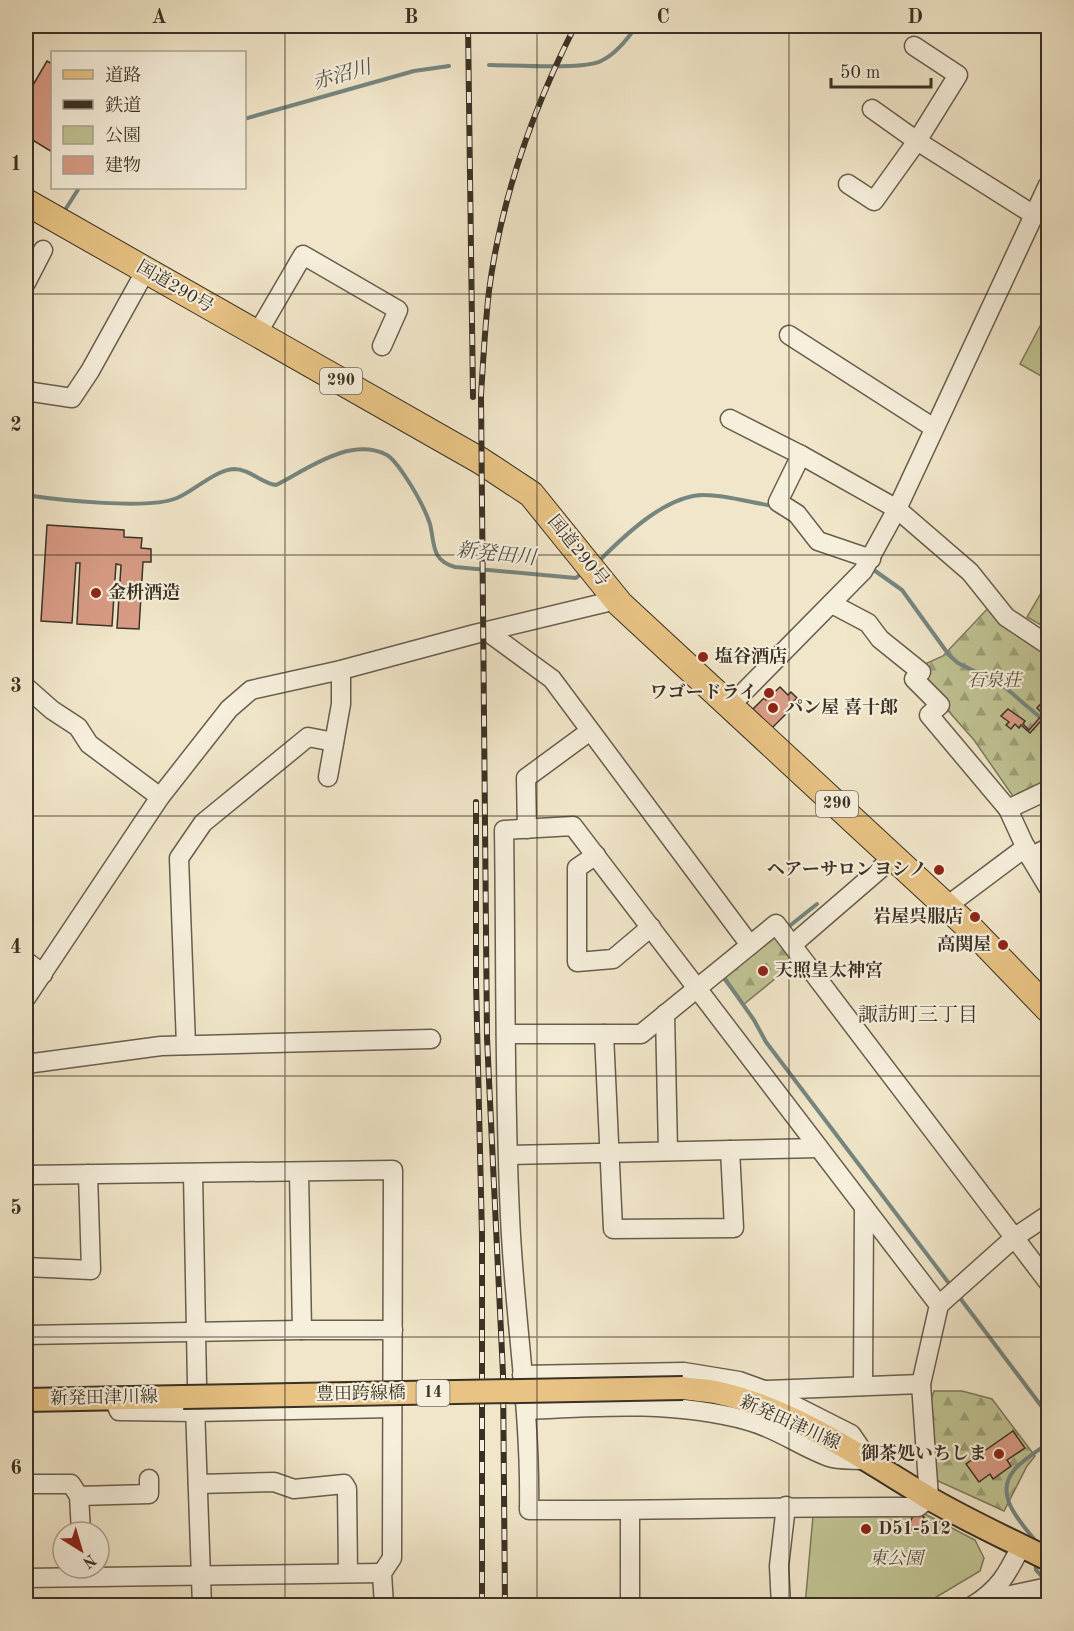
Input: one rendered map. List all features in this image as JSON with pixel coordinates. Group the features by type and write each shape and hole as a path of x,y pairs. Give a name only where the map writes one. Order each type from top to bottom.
{"highway":[{"name":"国道290号","path":"26,202 481,461 531,494 620,604 947,906 1048,1009"}],"main road":[{"name":"豊田跨線橋","path":"193,1400 683,1388"},
{"name":"新発田津川線","path":"683,1388 715,1392 757,1405 804,1425 869,1460 929,1498 1048,1559"},
{"name":"新発田津川線","path":"26,1400 113,1398 193,1400"}],"street":[{"path":"848,184 874,201 917,141 958,75 914,46"},
{"path":"872,109 917,141 1034,215"},
{"path":"731,705 832,604 867,565 897,509 1048,185"},
{"path":"26,284 44,250"},
{"path":"257,334 303,255 398,310 382,346"},
{"path":"26,391 72,398 90,371 146,270"},
{"path":"789,335 934,428"},
{"path":"730,419 801,455 897,509 970,572 1006,617 1048,645"},
{"path":"801,455 778,502 797,514 818,541 867,565"},
{"path":"26,998 160,797 228,709 251,690 341,670 612,601 620,604"},
{"path":"832,604 868,623 880,639 921,672 914,679 940,705 929,715 1008,809 1028,852 1048,887"},
{"path":"488,632 552,679 750,945"},
{"path":"328,777 342,704 341,670"},
{"path":"26,687 52,710 78,727 89,744 160,797"},
{"path":"26,709 52,710"},
{"path":"528,829 526,778 590,731"},
{"path":"186,1045 179,858 203,824 308,737 334,742"},
{"path":"1008,809 1048,790"},
{"path":"939,1305 573,826 504,830 510,1217 525,1410 529,1510 630,1511 786,1506 918,1507 929,1498 921,1384 939,1305 1015,1237 1048,1215"},
{"path":"947,906 1028,852 1048,848"},
{"path":"596,855 577,868 577,962 613,959 651,927"},
{"path":"792,945 894,857"},
{"path":"506,1034 640,1034 776,924 1048,1282"},
{"path":"26,961 43,974"},
{"path":"665,1014 668,1151"},
{"path":"604,1034 614,1229 734,1228 730,1150"},
{"path":"26,1064 161,1046 431,1039"},
{"path":"508,1155 819,1148"},
{"path":"26,1175 393,1170 392,1558 382,1573 384,1605"},
{"path":"299,1172 302,1329"},
{"path":"193,1173 195,1332 193,1400 202,1605"},
{"path":"26,1267 91,1270 88,1174"},
{"path":"863,1386 864,1207"},
{"path":"26,1335 302,1329 393,1330"},
{"path":"522,1375 684,1372 739,1381 764,1390 851,1434 869,1460"},
{"path":"764,1390 921,1384"},
{"path":"193,1400 392,1408"},
{"path":"525,1410 654,1406 703,1410 752,1422 785,1434 830,1458 869,1460"},
{"path":"79,1496 149,1494 149,1479"},
{"path":"198,1484 274,1482 294,1489 344,1484 347,1489 348,1574"},
{"path":"26,1484 71,1484 79,1496 80,1520"},
{"path":"781,1605 779,1566 786,1506"},
{"path":"630,1511 630,1605"},
{"path":"975,1604 1003,1581 1021,1546"},
{"path":"111,1574 201,1576 382,1573"},
{"path":"26,1578 51,1576"},
{"path":"975,1604 1048,1587"}],"green space":[{"path":"1048,311 1048,380 1020,364"},
{"path":"1041,593 1048,598 1048,629 1027,617"},
{"name":"石泉荘","path":"992,604 1048,646 1048,787 1017,802 974,740 921,680 925,664 943,656"},
{"path":"775,932 798,960 743,1005 720,975"},
{"path":"934,1391 962,1391 992,1399 1035,1456 1027,1466 1004,1511 936,1480 930,1403"},
{"name":"東公園","path":"921,1512 975,1540 984,1558 980,1571 923,1605 805,1606 813,1516"}],"building":[{"path":"47,61 51,63 51,151 26,136 26,97"},
{"name":"金枡酒造","path":"47,525 124,530 124,537 142,538 141,548 151,549 151,562 143,562 139,629 117,628 121,565 116,564 112,626 77,624 80,563 76,563 72,623 41,621"},
{"name":"パン屋 喜十郎","path":"780,687 788,695 791,692 797,698 791,704 793,707 771,729 752,710"},
{"path":"1045,699 1048,702 1048,713 1030,733 1021,725 1019,728 1015,724 1011,729 1006,725 1009,722 1001,716 1008,709 1025,721 1023,724 1029,730 1043,714 1037,708"},
{"name":"御茶処いちしま","path":"1013,1431 1025,1448 1007,1460 1011,1466 993,1479 990,1474 979,1482 966,1464"},
{"path":"914,1513 924,1517 919,1532 908,1528"}],"waterway":[{"name":"赤沼川","path":"489,65 592,64 612,54 637,26"},
{"name":"赤沼川","path":"246,118 414,71 449,66"},
{"name":"赤沼川","path":"65,210 78,189"},
{"name":"新発田川","path":"26,495 103,503 164,502 184,495 227,470 245,471 276,485 330,457 359,449 373,450 390,457 409,482 428,517 435,551 447,564 455,567 576,578 582,573"},
{"name":"新発田川","path":"601,559 648,517 662,508 691,496 721,496 774,506"},
{"name":"新発田川","path":"871,568 902,590 949,655 958,663 1001,684 1048,724"},
{"path":"787,928 817,904"},
{"path":"723,976 754,1020 766,1042 951,1286"},
{"path":"957,1294 1048,1415"},
{"path":"1037,1543 1011,1508 1006,1489 1015,1469 1048,1443"},
{"path":"1036,1562 1036,1570 1046,1581"}],"railway":[{"path":"468,26 473,397"},
{"path":"505,1606 503,1374 487,1038 481,396 489,291 494,256 510,188 532,122 575,26"},
{"path":"476,802 476,981 482,1236 482,1606"}],"place":[{"name":"金枡酒造","path":"96,593"},
{"name":"塩谷酒店","path":"703,657"},
{"name":"ワゴードライ","path":"769,693"},
{"name":"パン屋 喜十郎","path":"773,708"},
{"name":"ヘアーサロンヨシノ","path":"939,870"},
{"name":"岩屋呉服店","path":"975,917"},
{"name":"高関屋","path":"1003,945"},
{"name":"天照皇太神宮","path":"763,971"},
{"name":"御茶処いちしま","path":"999,1454"},
{"name":"D51-512","path":"866,1529"}],"district":[{"name":"諏訪町三丁目","path":"918,1016"}]}
